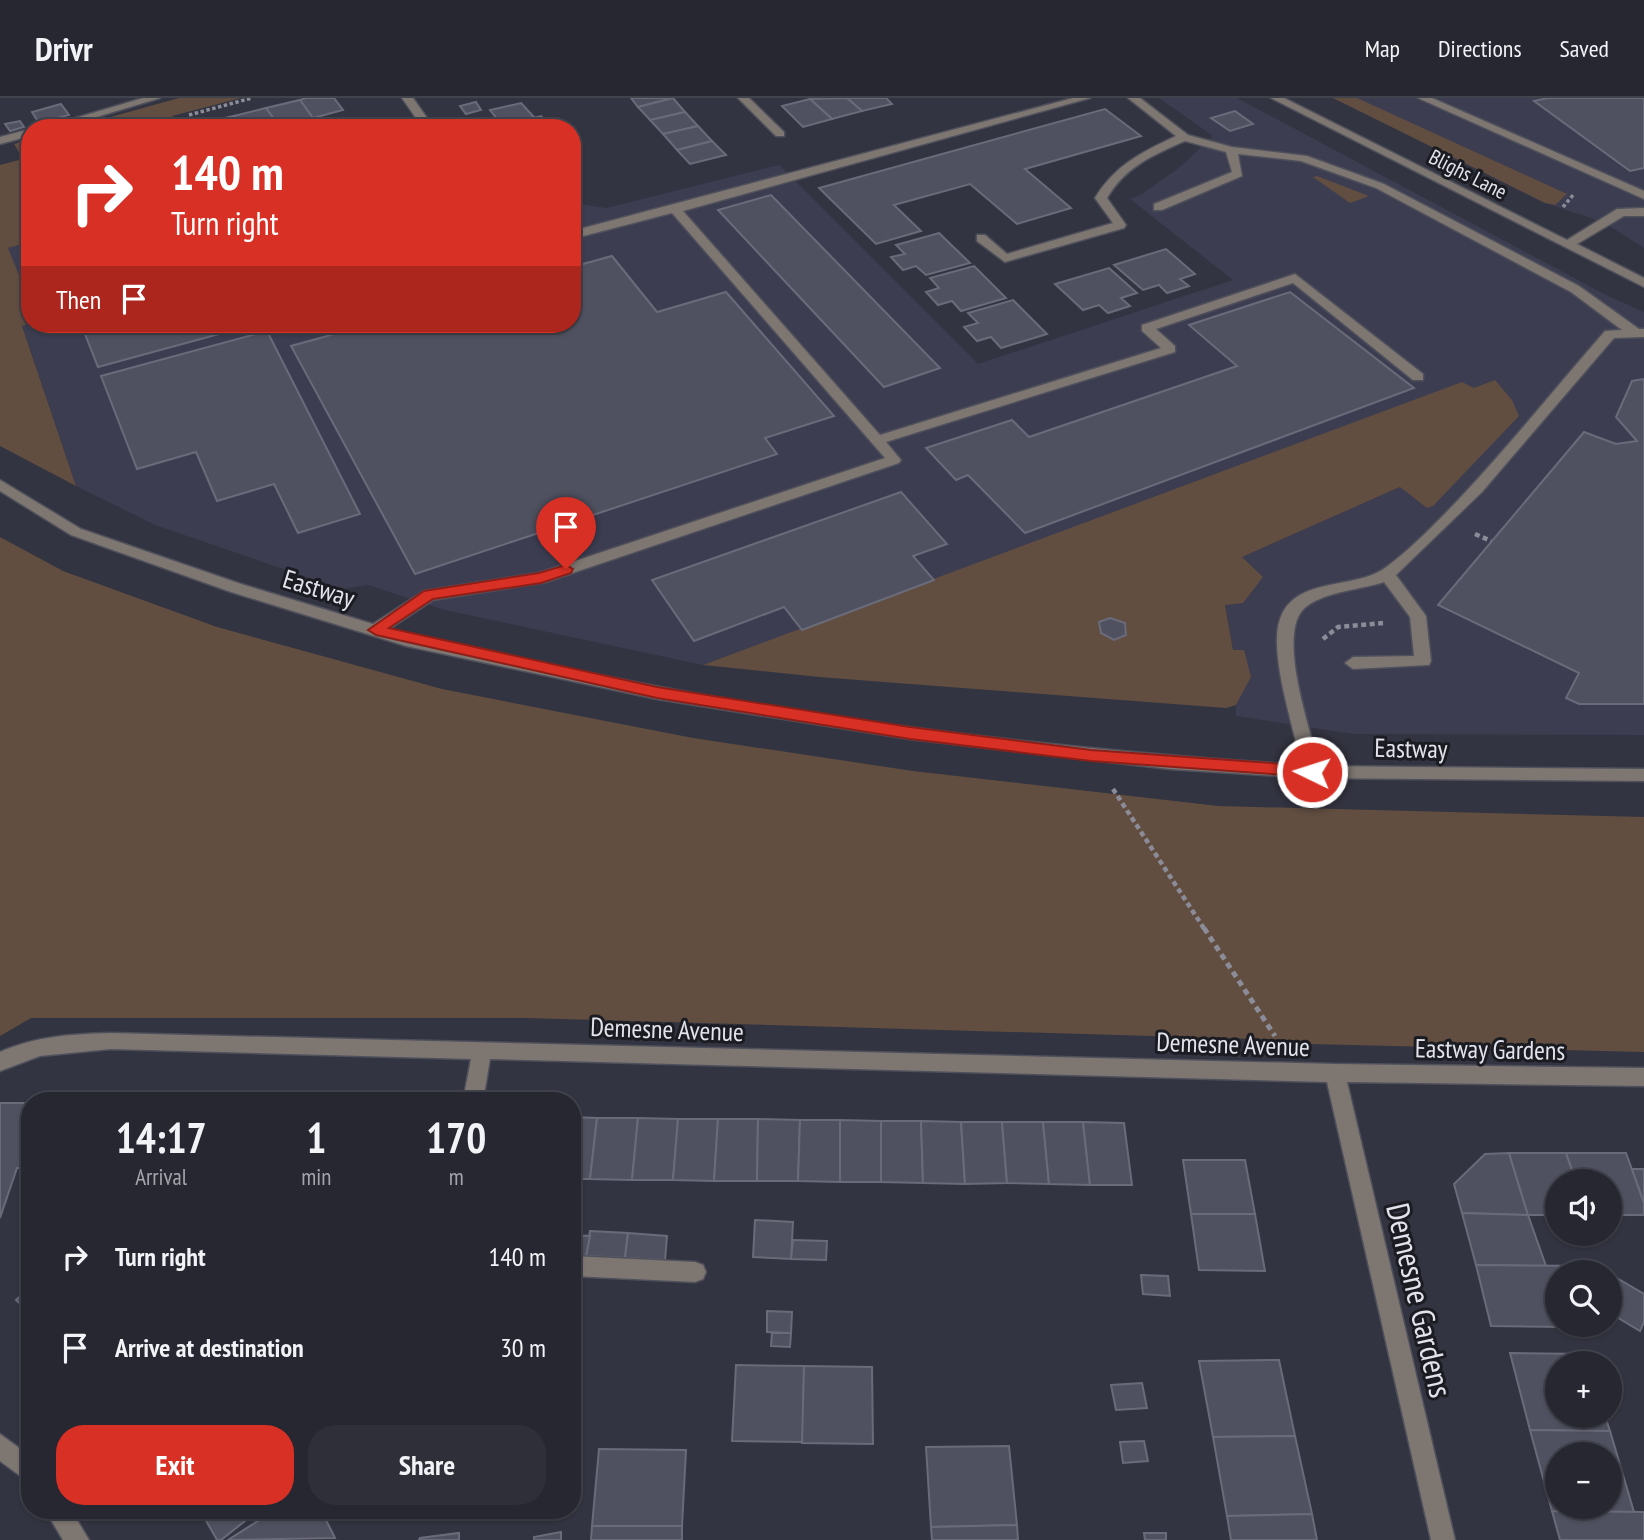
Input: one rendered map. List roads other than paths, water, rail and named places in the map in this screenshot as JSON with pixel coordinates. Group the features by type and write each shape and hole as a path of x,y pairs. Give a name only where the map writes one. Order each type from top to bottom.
{"street":[{"path":"79,119 155,98"},
{"path":"407,98 422,119"},
{"path":"743,98 780,134"},
{"path":"581,233 1085,98"},
{"path":"1133,98 1184,137 1231,150 1303,158 1380,186 1574,289 1639,332"},
{"name":"Blighs Lane","path":"1276,98 1644,283"},
{"path":"1423,98 1644,195"},
{"path":"0,141 21,135"},
{"path":"981,238 1005,258 1120,225 1101,198 1112,176 1136,160 1184,137"},
{"path":"1158,207 1238,174 1231,150"},
{"path":"1588,172 1610,190 1621,212"},
{"path":"376,630 429,594 541,578 894,460 675,209"},
{"path":"1567,245 1621,212 1644,212"},
{"path":"876,441 1170,349 1147,328 1295,278 1418,377"},
{"path":"1312,772 1286,654 1287,618 1296,607 1323,591 1387,575 1446,522 1610,334 1639,332"},
{"name":"Eastway","path":"0,485 76,532 236,588 376,630 657,692 910,733 1091,756 1312,772 1644,775"},
{"path":"1353,663 1423,661 1418,616 1387,575"},
{"name":"Demesne Avenue","path":"0,1062 13,1055 54,1044 111,1041 1335,1073"},
{"path":"475,1092 482,1050"},
{"name":"Eastway Gardens","path":"1335,1073 1644,1077"},
{"name":"Demesne Gardens","path":"1335,1073 1443,1540"},
{"path":"581,1266 695,1272"},
{"path":"0,1446 21,1464"},
{"path":"63,1519 77,1540"}]}
